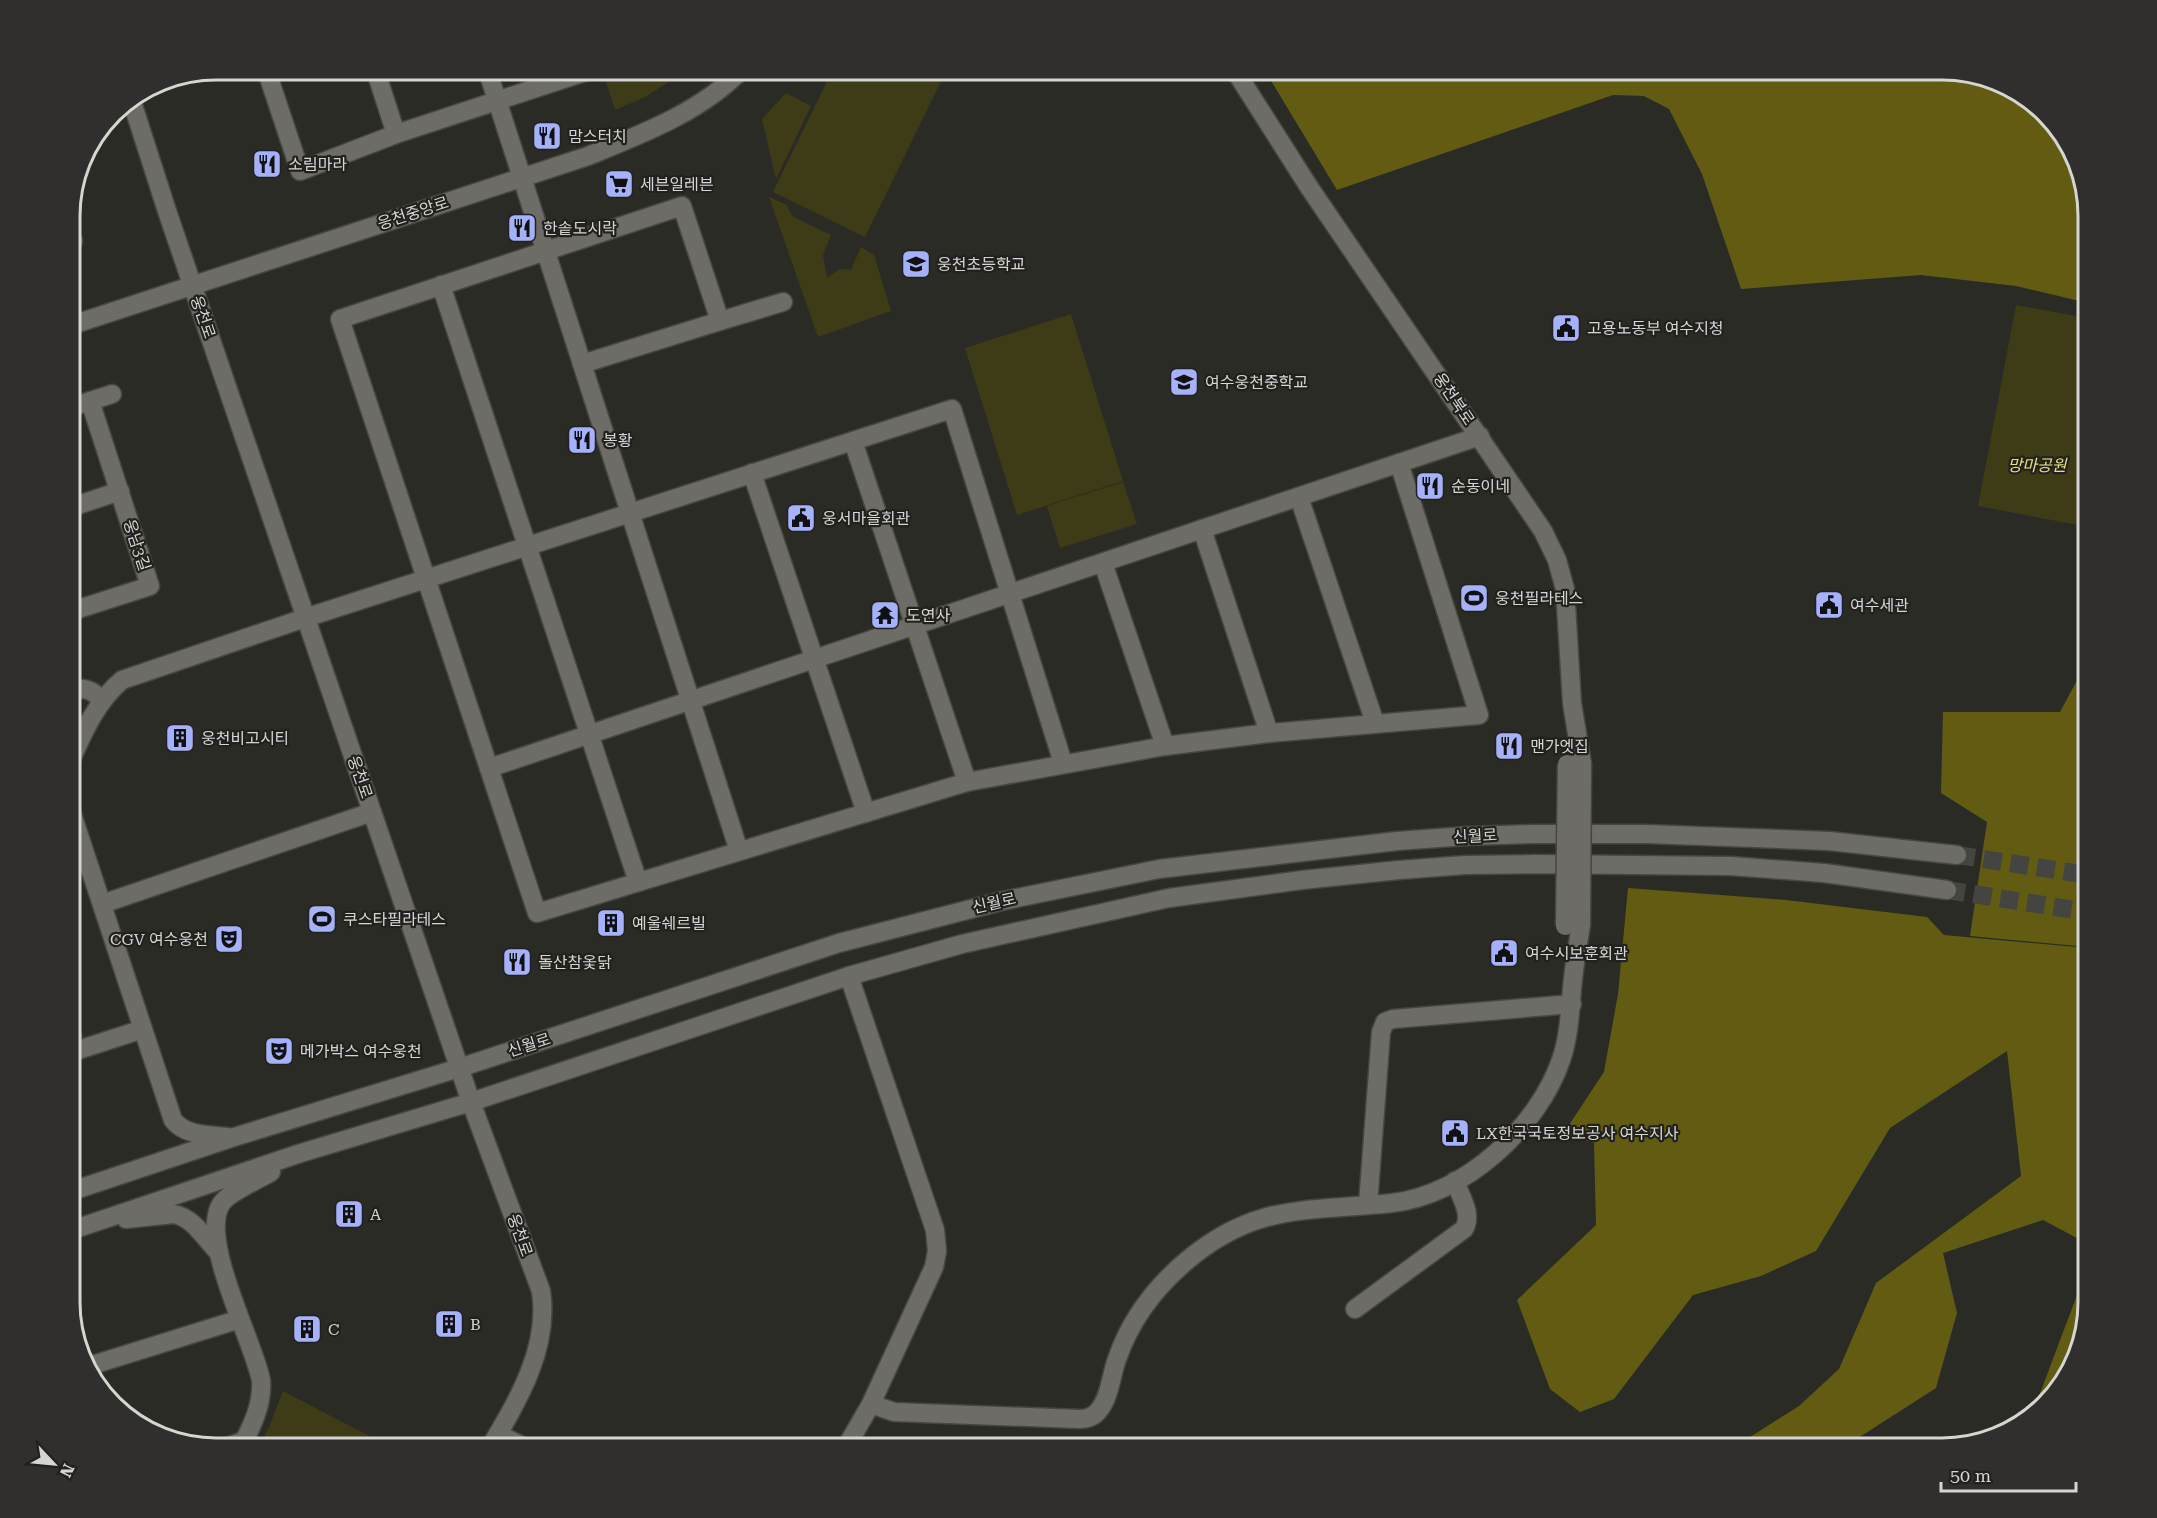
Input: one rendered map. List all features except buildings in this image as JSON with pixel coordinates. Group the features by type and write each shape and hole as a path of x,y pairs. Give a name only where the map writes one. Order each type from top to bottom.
{"street":[{"path":"270,80 300,171 396,134 561,80"},
{"path":"379,80 396,134"},
{"path":"490,80 739,851"},
{"name":"웅천중앙로","path":"80,322 588,156 647,133 713,95 730,80"},
{"name":"웅천북로","path":"871,1404 894,1412 1079,1419 1091,1417 1099,1411 1104,1401 1119,1354 1131,1327 1159,1287 1193,1255 1227,1232 1272,1214 1302,1209 1392,1203 1413,1199 1455,1181 1500,1150 1526,1123 1543,1098 1561,1060 1572,1004 1574,764 1565,589 1560,570 1535,517 1309,187 1241,80"},
{"name":"웅천로","path":"134,107 192,286 459,1068 541,1291 542,1331 535,1357 496,1438"},
{"path":"720,321 682,206 340,318 537,913 967,782 1165,746 1269,733 1479,715 1399,463"},
{"path":"441,285 638,882"},
{"path":"582,364 783,302"},
{"path":"80,404 112,394"},
{"name":"웅남3길","path":"80,608 150,586 90,401"},
{"path":"80,742 102,701 122,680 305,618 952,409 1063,763"},
{"path":"489,768 1480,436"},
{"path":"853,441 967,782"},
{"path":"752,473 866,813"},
{"path":"80,504 120,491"},
{"path":"1299,497 1375,723"},
{"path":"1202,529 1269,733"},
{"path":"1103,563 1165,746"},
{"path":"80,688 95,693 102,701"},
{"path":"102,904 372,813"},
{"name":"신월로","path":"80,1187 459,1068 839,943 1002,901 1159,869 1397,841 1536,834 1647,834 1829,841 1957,855"},
{"path":"80,838 173,1120 176,1125 188,1131 231,1138"},
{"name":"신월로","path":"80,1228 302,1153 471,1102 849,976 962,944 1169,898 1399,870 1535,864 1731,866 1824,873 1947,890"},
{"path":"849,976 935,1230 937,1251 934,1267 871,1404 851,1438"},
{"path":"1368,1204 1381,1032 1385,1022 1393,1019 1572,1004"},
{"path":"80,1038 143,1029"},
{"path":"246,1438 254,1421 262,1387 260,1373 219,1253 216,1226 221,1205 227,1198 302,1153"},
{"path":"1355,1309 1464,1229 1467,1225 1468,1214 1455,1181"},
{"path":"101,1221 174,1214 194,1224 219,1253"},
{"path":"95,1364 240,1318"}],"green space":[{"path":"605,80 672,80 645,97 615,110"},
{"path":"828,80 942,80 865,237 773,192"},
{"path":"786,93 811,106 776,179 762,119"},
{"path":"769,197 787,205 792,216 831,235 823,255 827,278 840,269 851,270 861,247 874,255 891,311 818,337"},
{"name":"망마공원","path":"2016,305 2078,316 2078,525 1978,506"},
{"path":"1071,314 1123,481 1017,515 965,348"},
{"path":"1123,482 1137,524 1060,548 1047,506"},
{"path":"283,1391 373,1438 264,1438"}],"shaded area":[{"path":"1271,80 1942,80 1968,82 2017,102 2044,126 2059,147 2073,180 2076,198 2078,301 2016,286 1921,275 1741,289 1702,174 1669,109 1644,96 1613,95 1337,190"},
{"path":"2078,679 2078,946 1970,936 1987,822 1941,793 1943,712 2060,712"},
{"path":"1628,888 1786,900 1927,917 1944,935 2078,947 2078,1239 2043,1220 1943,1253 1957,1313 1936,1388 1858,1438 1750,1438 1799,1406 1839,1369 1876,1283 2021,1176 2007,1051 1890,1128 1816,1251 1761,1276 1693,1295 1614,1399 1580,1412 1550,1389 1517,1300 1596,1225 1594,1143 1563,1134 1604,1072 1618,994"},
{"path":"2078,1293 2076,1320 2070,1346 2055,1378 2038,1399"}],"tunnel":[{"path":"1957,855 2078,873"},
{"path":"1947,890 2078,910"}],"place":[{"name":"맘스터치","path":"547,136"},
{"name":"소림마라","path":"267,164"},
{"name":"세븐일레븐","path":"619,184"},
{"name":"한솥도시락","path":"522,228"},
{"name":"웅천초등학교","path":"916,264"},
{"name":"고용노동부 여수지청","path":"1566,328"},
{"name":"여수웅천중학교","path":"1184,382"},
{"name":"봉황","path":"582,440"},
{"name":"순동이네","path":"1430,486"},
{"name":"웅서마을회관","path":"801,518"},
{"name":"웅천필라테스","path":"1474,598"},
{"name":"여수세관","path":"1829,605"},
{"name":"도연사","path":"885,615"},
{"name":"웅천비고시티","path":"180,738"},
{"name":"맨가엣집","path":"1509,746"},
{"name":"쿠스타필라테스","path":"322,919"},
{"name":"예울쉐르빌","path":"611,923"},
{"name":"CGV 여수웅천","path":"229,939"},
{"name":"여수시보훈회관","path":"1504,953"},
{"name":"돌산참옻닭","path":"517,962"},
{"name":"메가박스 여수웅천","path":"279,1051"},
{"name":"LX한국국토정보공사 여수지사","path":"1455,1133"},
{"name":"A","path":"349,1214"},
{"name":"B","path":"449,1324"},
{"name":"C","path":"307,1329"}]}
